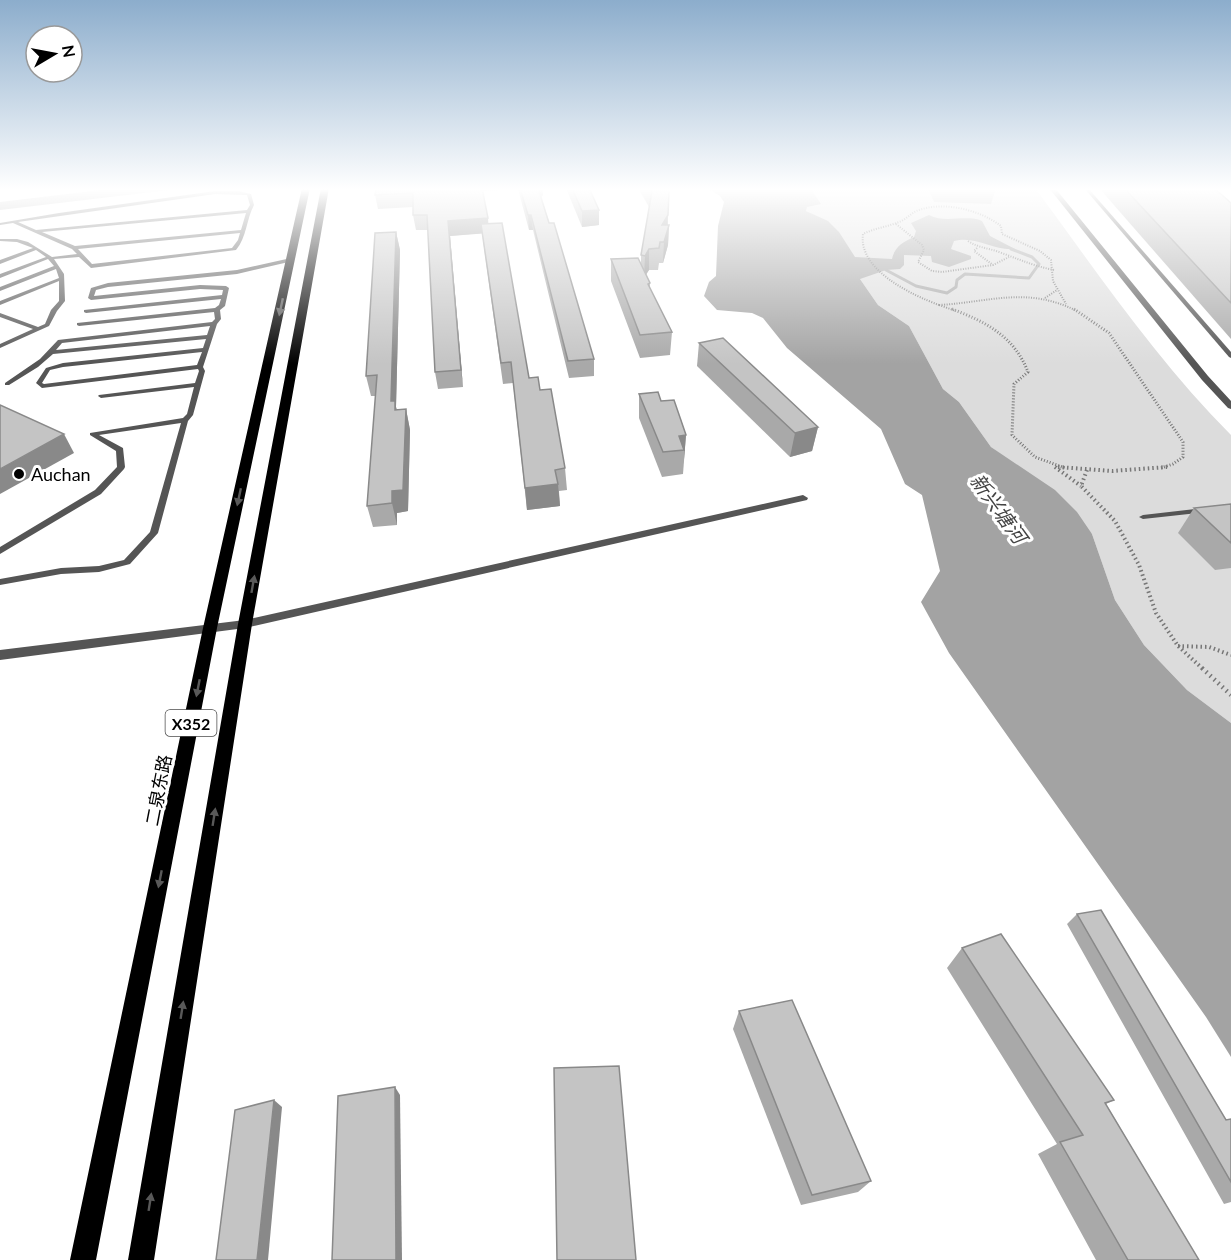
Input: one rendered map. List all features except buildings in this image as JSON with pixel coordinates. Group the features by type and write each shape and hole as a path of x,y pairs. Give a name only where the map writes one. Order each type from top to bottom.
{"main road":[{"name":"二泉东路","path":"83,1260 210,628 294,247"},
{"name":"X352","path":"141,1260 245,624 314,247"}],"street":[{"path":"1099,247 1205,378 1231,406"},
{"path":"0,654 245,624 802,498"}],"lane":[{"path":"0,346 47,325 54,310 62,301 63,282 60,279 62,275 51,258 31,247"},
{"path":"69,247 91,266 222,253 237,247"},
{"path":"74,249 95,247"},
{"path":"1137,247 1231,356"},
{"path":"0,262 35,249"},
{"path":"0,276 51,258 80,255"},
{"path":"79,324 218,310 222,306 222,297 226,288 218,286 91,298 93,289 97,286 237,272 291,260"},
{"path":"0,289 56,267"},
{"path":"0,303 60,279"},
{"path":"86,311 222,297"},
{"path":"0,551 98,492 120,467 120,450 92,434 184,420 190,415 196,385 202,371 200,368 214,324 218,319 218,310"},
{"path":"1,315 39,329"},
{"path":"7,384 36,367 60,341 214,324"},
{"path":"52,352 210,338"},
{"path":"200,368 42,386 39,383 48,369 63,365 206,350"},
{"path":"101,396 196,385"},
{"path":"0,582 61,572 99,569 127,562 154,533 184,420"},
{"path":"1143,517 1209,510"}],"path":[{"path":"864,247 880,276 897,288 972,317 1007,338 1021,355 1028,372 1014,384 1014,410 1010,426 1012,435 1027,450 1081,486 1115,521 1139,565 1156,613 1178,646 1231,695"},
{"path":"921,247 924,250 918,257 918,262 932,271 993,265 1009,257"},
{"path":"1031,247 1051,260 1054,270 1053,281 1066,304"},
{"path":"993,265 974,252 978,248 997,251 1031,266 1054,270"},
{"path":"1044,298 1057,290"},
{"path":"939,305 974,303 986,297 1002,296 1044,298 1066,304 1109,333 1184,442 1183,457 1172,466 1141,471 1087,470 1052,465"},
{"path":"972,317 974,303"},
{"path":"1081,486 1087,470"},
{"path":"1178,646 1209,647 1231,655"}],"shaded area":[{"path":"838,247 1078,247 1178,377 1231,435 1231,723 1187,690 1144,645 1115,600 1092,534 1015,465 991,447 959,402 943,389 909,326 878,305"}],"water":[{"name":"新兴塘河","path":"717,247 848,247 855,257 892,259 898,247 952,247 951,249 971,256 971,259 949,267 932,262 931,256 904,255 904,265 900,269 886,270 860,279 878,305 909,326 943,389 959,402 991,447 1055,490 1077,512 1092,534 1115,600 1144,645 1187,690 1231,723 1231,1057 1206,1017 949,653 921,602 940,571 922,495 905,484 881,429 787,348 763,318 752,313 717,310 704,296 709,282 716,276"},
{"path":"995,247 1015,249 1007,249"}],"waterway":[{"path":"886,270 916,286 947,293 956,287 957,280 965,274 1029,278 1039,264 1032,257 1011,249"}],"place":[{"name":"Auchan","path":"19,474"}]}
